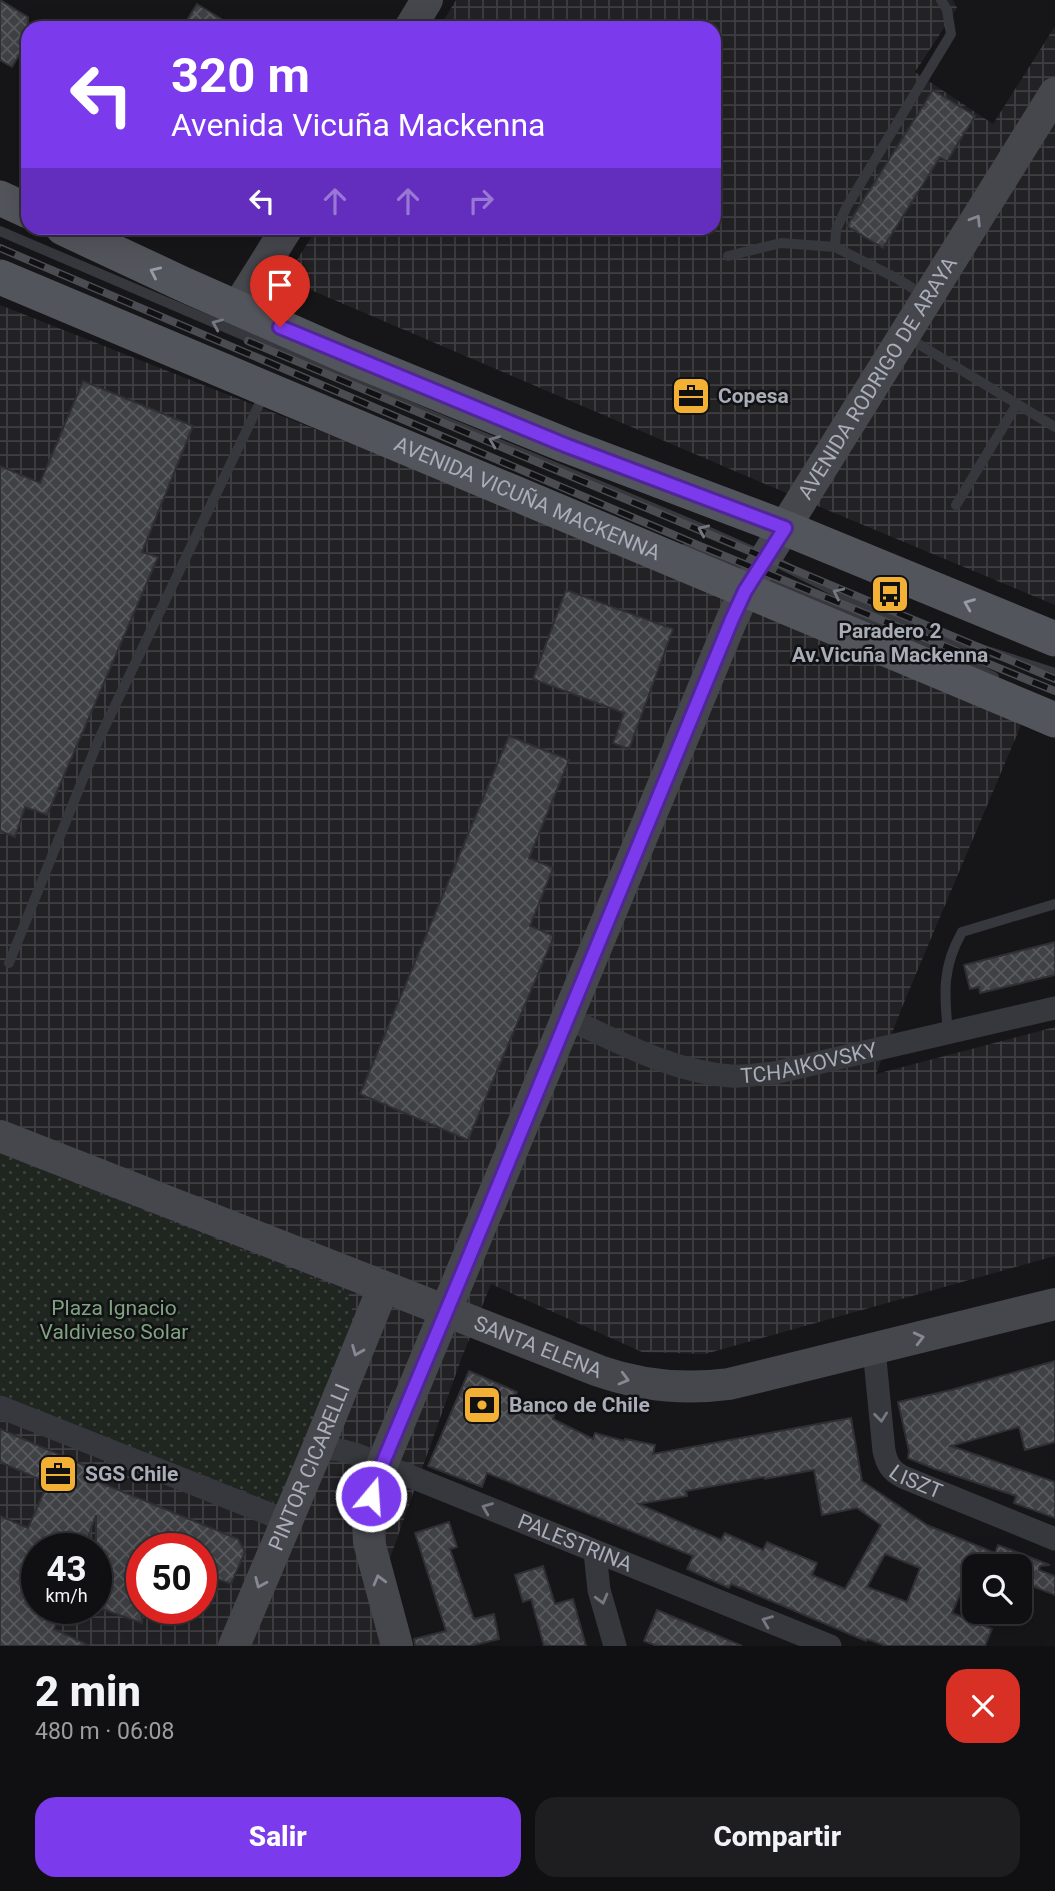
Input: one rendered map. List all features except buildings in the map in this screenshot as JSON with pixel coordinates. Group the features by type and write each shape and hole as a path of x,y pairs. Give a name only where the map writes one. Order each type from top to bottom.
{"main road":[{"path":"414,21 427,0"},
{"name":"AVENIDA RODRIGO DE ARAYA","path":"397,1646 369,1542 368,1523 378,1474 567,1018 755,575 1055,93"},
{"path":"0,198 21,208"},
{"path":"78,235 356,360 565,445 785,528 1055,639"},
{"path":"237,308 283,235"},
{"name":"AVENIDA VICUÑA MACKENNA","path":"0,277 267,388 755,575 1055,720"},
{"name":"SANTA ELENA","path":"0,1136 599,1371 656,1386 693,1388 729,1384 1055,1304"},
{"name":"PINTOR CICARELLI","path":"233,1646 383,1287"}],"street":[{"name":"TCHAIKOVSKY","path":"567,1018 690,1070 732,1076 774,1073 1055,1008"},
{"name":"LISZT","path":"874,1349 884,1451 889,1468 895,1474 1055,1539"},
{"path":"0,1407 287,1521"},
{"name":"PALESTRINA","path":"317,1450 336,1449 355,1454 378,1474 596,1552 831,1646"},
{"path":"596,1552 599,1590 615,1646"}],"lane":[{"path":"835,247 836,230 847,206 951,34 947,10 941,0"},
{"path":"0,231 755,575 871,609 965,644 1055,673"},
{"path":"728,256 781,243 835,247 928,297"},
{"path":"904,336 1055,427"},
{"path":"9,963 99,739 267,388"},
{"path":"956,505 1017,404"},
{"path":"678,543 941,651 1003,681"},
{"path":"948,1033 944,988 949,960 962,932 1055,904"}],"shaded area":[{"path":"456,0 953,0 957,8 915,72 993,124 1055,26 1055,605 285,279 313,235 721,235 721,21 443,21"},
{"path":"0,305 749,600 1024,718 876,1074 1055,1027 1055,1256 705,1354 642,1352 491,1284 389,1561 413,1646 0,1646"}],"green space":[{"name":"Plaza Ignacio Valdivieso Solar","path":"0,1153 348,1292 355,1321 279,1504 0,1397"}],"railway":[{"path":"0,248 700,546 1055,691"},
{"path":"248,341 1055,679"}],"place":[{"name":"Copesa","path":"691,396"},
{"name":"Paradero 2 Av.Vicuña Mackenna","path":"890,594"},
{"name":"Banco de Chile","path":"482,1405"},
{"name":"SGS Chile","path":"58,1474"}],"route":[{"path":"280,327 565,445 785,528 745,591 732,619 371,1496"}]}
